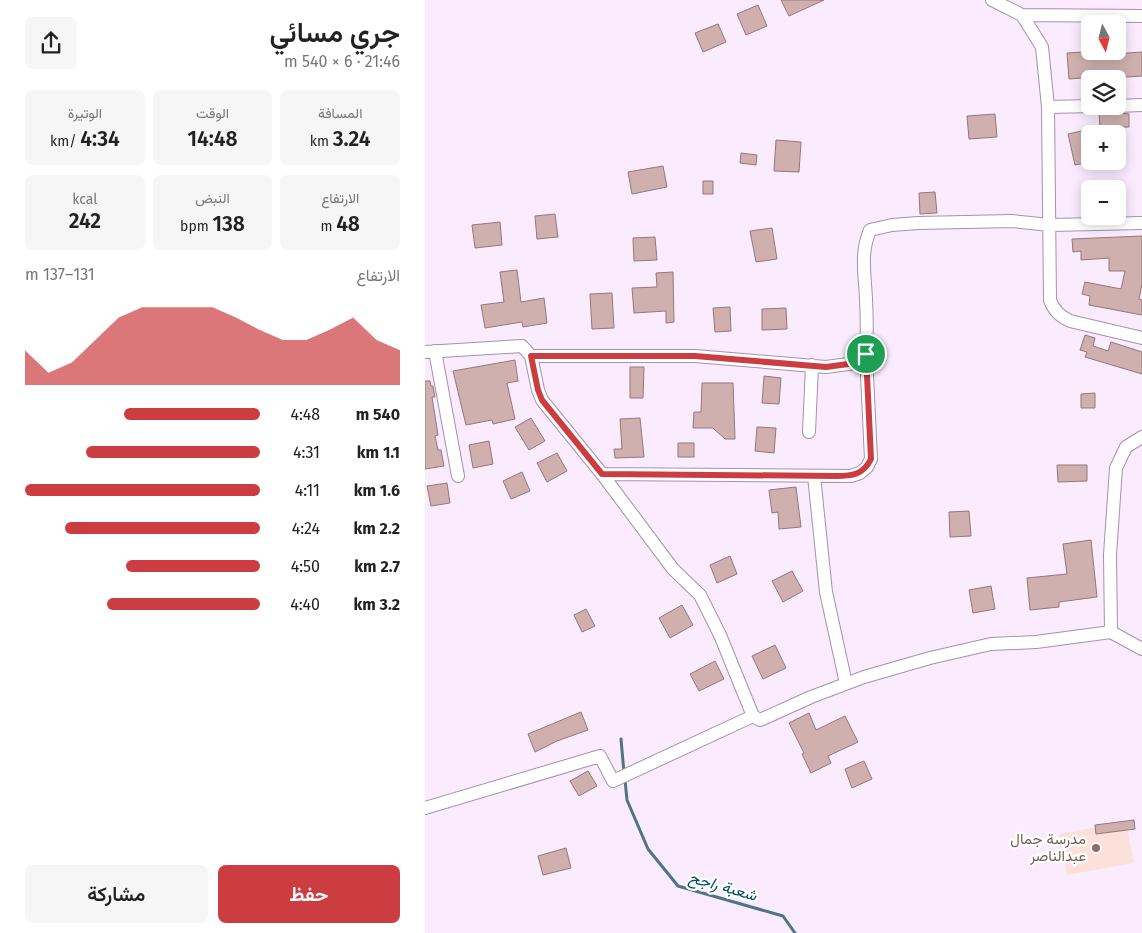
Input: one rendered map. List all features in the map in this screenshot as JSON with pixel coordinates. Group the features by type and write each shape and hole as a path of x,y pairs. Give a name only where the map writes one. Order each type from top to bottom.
{"street":[{"path":"992,0 1022,15 1142,16"},
{"path":"1022,15 1042,47 1048,107 1049,300 1060,316 1070,321 1142,338"},
{"path":"1126,106 1142,105"},
{"path":"1048,107 1081,106"},
{"path":"602,474 851,476 860,473 867,467 871,459 863,266 864,243 870,230 892,225 918,223 1012,221 1050,225 1142,223"},
{"path":"458,476 430,352 522,346 531,356 542,400 602,474 673,569 700,595 720,635 753,716 760,720 811,697 864,677 929,658 991,644 1036,642 1111,632 1142,648"},
{"path":"531,356 695,356 826,367 856,363 866,354"},
{"path":"809,432 811,365"},
{"path":"1111,632 1110,555 1115,468 1127,447 1142,437"},
{"path":"814,476 826,592 845,679"},
{"path":"425,808 600,756 613,781 753,716"}],"shaded area":[{"name":"مدرسة جمال عبدالناصر","path":"1126,822 1134,863 1067,875 1059,834"}],"building":[{"path":"781,0 824,0 789,16"},
{"path":"758,5 767,26 746,35 737,14"},
{"path":"718,24 726,42 703,52 695,33"},
{"path":"1081,52 1081,60 1126,60 1126,53 1142,52 1142,76 1126,77 1126,70 1081,70 1081,78 1069,79 1067,53"},
{"path":"995,114 997,137 969,139 967,116"},
{"path":"1129,114 1129,127 1126,127 1126,125 1100,125 1099,115"},
{"path":"1081,131 1081,164 1075,165 1068,134"},
{"path":"776,140 801,142 799,172 774,171"},
{"path":"741,153 757,155 756,165 740,163"},
{"path":"663,166 667,187 632,194 628,172"},
{"path":"703,181 713,181 713,194 703,194"},
{"path":"935,192 937,213 920,214 919,193"},
{"path":"555,214 558,237 537,239 535,216"},
{"path":"500,222 502,245 475,248 472,225"},
{"path":"772,228 777,259 756,262 750,231"},
{"path":"1142,236 1142,284 1139,299 1142,300 1142,315 1089,305 1090,296 1082,294 1085,282 1121,289 1125,271 1109,271 1109,258 1081,260 1081,251 1073,252 1072,239"},
{"path":"655,237 657,260 634,261 633,238"},
{"path":"517,270 521,302 544,298 547,323 523,327 522,322 485,328 481,305 504,302 500,272"},
{"path":"673,272 674,322 666,323 666,311 634,313 632,288 657,287 656,273"},
{"path":"612,293 614,328 592,329 590,294"},
{"path":"730,307 731,331 715,332 713,308"},
{"path":"786,308 787,329 762,330 762,309"},
{"path":"1085,335 1095,338 1093,346 1108,351 1111,342 1142,352 1142,374 1085,357 1087,352 1080,350"},
{"path":"515,360 518,381 507,383 515,419 493,424 492,420 466,425 453,371"},
{"path":"630,367 644,367 643,398 630,398"},
{"path":"764,376 781,378 779,404 762,403"},
{"path":"425,381 430,381 431,386 433,386 435,397 432,397 438,435 435,436 438,450 441,450 444,466 425,469"},
{"path":"702,383 733,383 735,439 725,439 713,428 693,428 694,412 701,412"},
{"path":"1095,393 1095,408 1081,408 1081,394"},
{"path":"531,418 545,441 529,450 515,427"},
{"path":"640,418 644,457 615,458 614,449 622,449 620,419"},
{"path":"757,427 776,428 774,453 755,451"},
{"path":"489,441 493,464 473,468 469,445"},
{"path":"678,443 694,443 694,457 678,457"},
{"path":"557,453 567,471 547,482 537,463"},
{"path":"1057,465 1087,465 1087,481 1058,482"},
{"path":"522,472 530,491 511,499 503,481"},
{"path":"447,483 450,503 431,506 427,486"},
{"path":"796,487 801,527 779,529 778,512 772,513 769,490"},
{"path":"969,511 971,536 950,537 949,512"},
{"path":"1091,540 1097,597 1059,602 1059,607 1030,610 1027,578 1067,574 1063,544"},
{"path":"730,556 737,574 717,583 710,565"},
{"path":"792,571 803,591 783,602 772,581"},
{"path":"991,586 995,609 973,613 969,590"},
{"path":"682,605 693,625 670,638 659,618"},
{"path":"586,609 595,626 582,632 574,615"},
{"path":"775,645 786,668 763,679 752,656"},
{"path":"715,661 724,679 699,691 690,674"},
{"path":"581,712 588,730 557,741 535,752 528,734"},
{"path":"809,713 816,730 845,716 858,742 828,756 831,763 811,773 802,754 804,753 789,723"},
{"path":"864,761 872,779 852,788 845,769"},
{"path":"588,771 597,786 579,796 570,781"},
{"path":"1134,820 1135,829 1096,834 1095,825"},
{"path":"566,848 571,868 543,875 538,856"}],"waterway":[{"name":"شعبة راجح","path":"621,739 624,773"},
{"name":"شعبة راجح","path":"625,780 627,800 648,849 678,886 783,916 795,933"}],"place":[{"name":"مدرسة جمال عبدالناصر","path":"1096,848"}],"route":[{"path":"866,354 871,459 867,467 860,473 851,476 602,474 542,400 535,379 531,356 695,356 826,367 856,363 866,354"}]}
